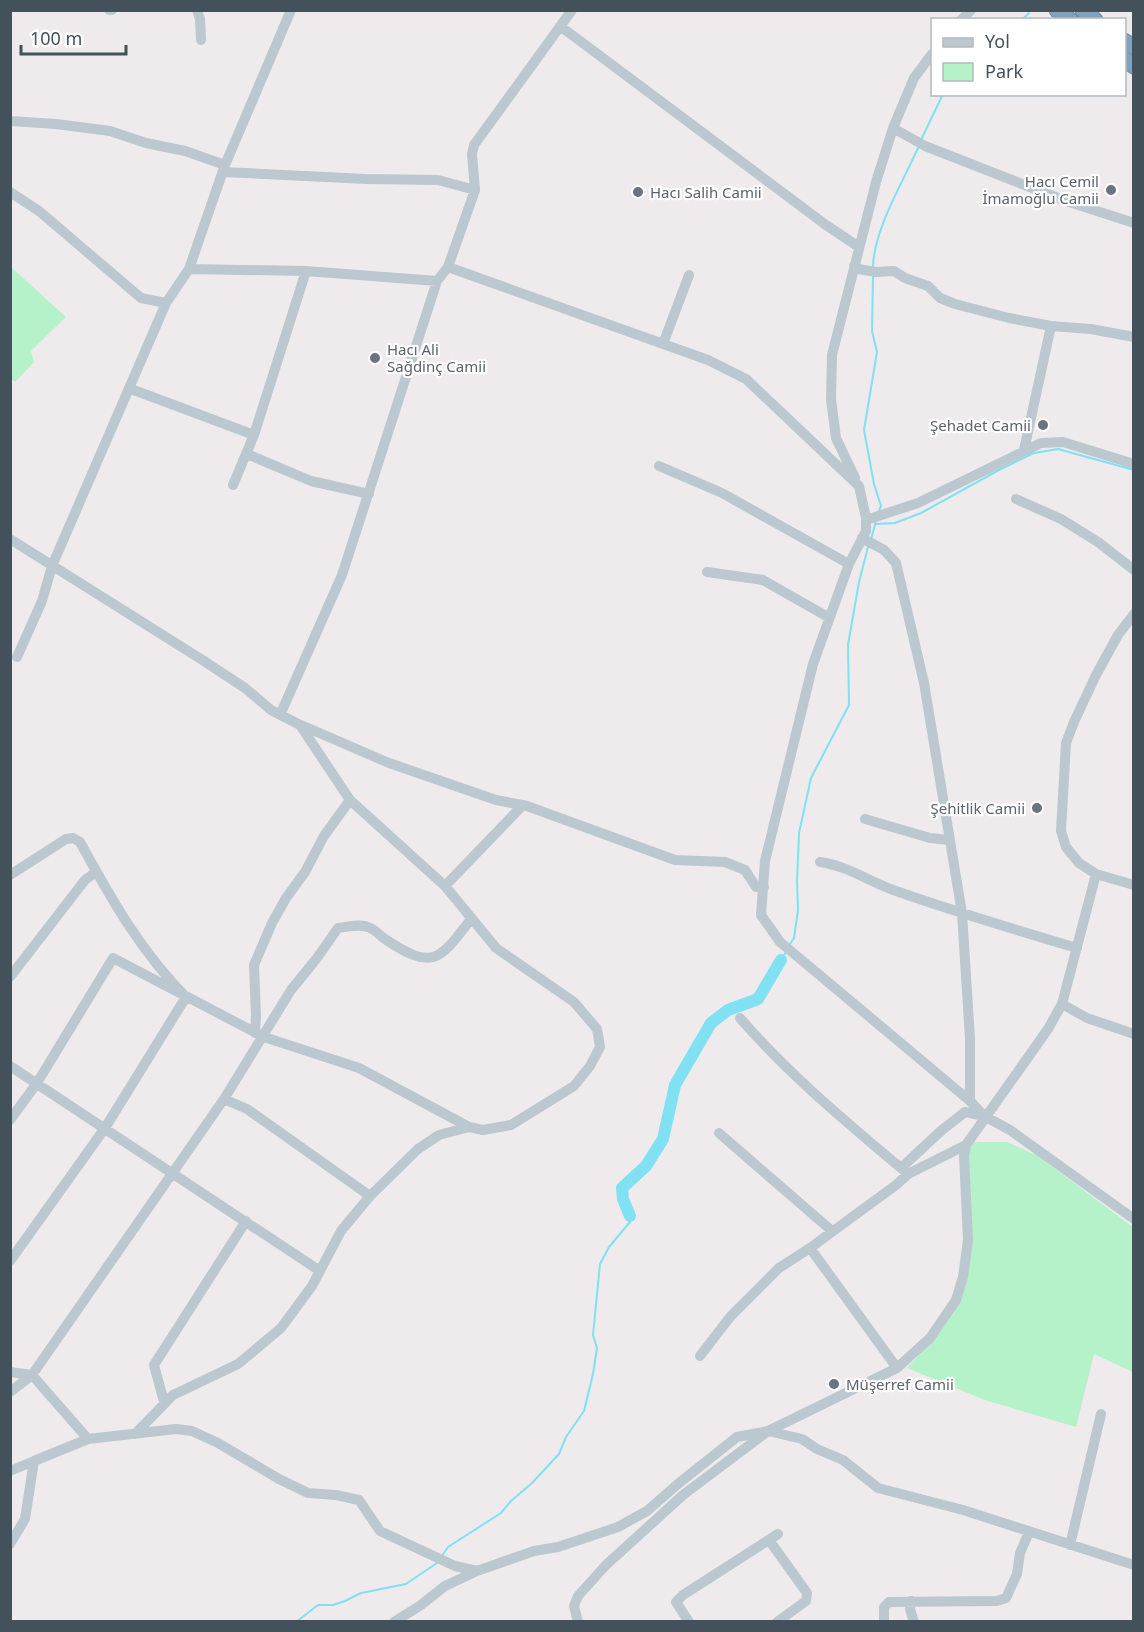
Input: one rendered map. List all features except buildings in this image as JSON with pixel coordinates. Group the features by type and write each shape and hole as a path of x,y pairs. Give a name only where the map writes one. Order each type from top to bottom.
{"street":[{"path":"197,10 201,40"},
{"path":"17,657 42,601 52,566 131,389 166,303 189,269 224,168 291,10"},
{"path":"280,715 342,575 426,311 437,281 448,267 475,190 472,154 474,145 572,10"},
{"path":"560,26 826,225 859,247"},
{"path":"931,57 914,78 893,128 876,182 832,354 831,399 836,438 859,486 868,519 865,537 849,564 828,617 813,664 765,861 761,915 780,942 794,955 970,1101 984,1116"},
{"path":"10,122 56,124 110,131 146,143 185,151 224,168 366,179 438,180 475,190"},
{"path":"893,128 925,146 1063,200 1134,223"},
{"path":"10,192 39,211 141,298 166,303"},
{"path":"854,266 871,271 894,271 905,278 928,286 940,298 1009,318 1134,337"},
{"path":"448,267 708,360 746,379 859,486"},
{"path":"189,269 306,271 437,281"},
{"path":"232,485 254,435 306,271"},
{"path":"663,344 689,275"},
{"path":"1024,450 1051,326"},
{"path":"131,389 254,435"},
{"path":"868,519 918,503 1041,443 1063,442 1134,464"},
{"path":"247,454 311,481 369,494"},
{"path":"659,466 722,493 849,564"},
{"path":"1016,499 1070,525 1098,542 1134,570"},
{"path":"865,537 885,550 896,563 924,683 962,913 970,1039 970,1101"},
{"path":"10,539 204,661 245,688 271,710 300,725 389,763 496,800 523,806 675,860 725,862 745,870 756,886 764,887"},
{"path":"708,572 763,580 828,617"},
{"path":"1134,614 1118,634 1096,675 1066,743 1060,831 1066,847 1079,863 1096,874 1134,885"},
{"path":"10,1120 37,1083 113,958 259,1035 359,1068 468,1127 483,1130 511,1125 574,1086 590,1066 600,1047 597,1029 574,1002 496,948 445,886 350,800 300,725"},
{"path":"259,1035 254,965 286,898 305,873 324,836 350,800"},
{"path":"445,886 523,806"},
{"path":"865,819 930,838 949,840"},
{"path":"10,875 66,839 73,838 80,842 142,945 163,974 186,997"},
{"path":"820,862 857,872 878,885 1077,948"},
{"path":"10,977 85,880 96,872"},
{"path":"578,1622 574,1606 578,1596 606,1565 683,1495 768,1431 897,1368 930,1338 956,1300 963,1277 968,1240 964,1156 966,1144 1048,1029 1062,1004 1096,874"},
{"path":"10,1392 32,1375 224,1099 259,1035 338,928 369,927 420,959 430,959 449,948 471,919"},
{"path":"10,1261 105,1128 186,997"},
{"path":"1062,1004 1087,1018 1134,1034"},
{"path":"740,1018 761,1043 816,1096 905,1171"},
{"path":"10,1066 320,1271"},
{"path":"224,1099 247,1109 370,1196"},
{"path":"700,1356 730,1317 779,1268 896,1185 905,1171 942,1130 965,1112 984,1116 1010,1130 1133,1218"},
{"path":"135,1434 173,1395 238,1365 281,1328 320,1271 341,1231 370,1196 418,1149 439,1135 468,1127"},
{"path":"719,1133 832,1231"},
{"path":"905,1171 966,1144"},
{"path":"164,1402 154,1365 246,1221"},
{"path":"810,1248 897,1368"},
{"path":"10,1372 32,1375 88,1439"},
{"path":"1070,1545 1101,1414"},
{"path":"10,1471 88,1439 176,1429 192,1431 308,1493 336,1495 359,1500 380,1531 434,1554 455,1566 477,1571"},
{"path":"394,1622 445,1586 477,1571 534,1551 558,1547 618,1527 646,1511 737,1437 768,1431 802,1439 817,1449 843,1460 878,1488 963,1510 1134,1565"},
{"path":"10,1544 24,1520 34,1461"},
{"path":"884,1622 885,1604 895,1601 1006,1599 1017,1574 1020,1553 1029,1532"},
{"path":"689,1622 676,1602 683,1595 774,1537 807,1593 806,1601 777,1622"},
{"path":"911,1601 910,1609 914,1622"}],"green space":[{"path":"11,267 66,317 31,351 34,362 15,382 10,378"},
{"path":"973,1142 1007,1142 1036,1155 1133,1227 1133,1372 1094,1354 1076,1427 985,1400 907,1368 938,1335 964,1291 967,1147"}],"waterway":[{"path":"1024,18 1029,13"},
{"path":"921,140 942,96"},
{"path":"873,268 874,254 883,223 918,148"},
{"path":"873,277 872,331 877,352 864,430 874,484 881,506 878,513"},
{"path":"875,524 895,523 921,513 1034,453 1058,449 1134,470"},
{"path":"871,539 876,521"},
{"path":"790,944 794,938 798,910 799,833 811,778 849,705 848,645 859,582 868,547"},
{"path":"781,960 786,952"},
{"path":"630,1216 623,1199 622,1188 646,1166 663,1139 675,1085 711,1023 728,1010 758,999 781,960"},
{"path":"442,1556 448,1547 501,1513 532,1483 559,1454 566,1437 584,1411 597,1348 593,1335 600,1264 609,1247 630,1222 630,1216"},
{"path":"296,1622 318,1605 333,1605 361,1593 406,1584 437,1563"}],"place":[{"name":"Hacı Cemil İmamoğlu Camii","path":"1111,190"},
{"name":"Hacı Salih Camii","path":"638,192"},
{"name":"Hacı Ali Sağdinç Camii","path":"375,358"},
{"name":"Şehadet Camii","path":"1043,425"},
{"name":"Şehitlik Camii","path":"1037,808"},
{"name":"Müşerref Camii","path":"834,1384"}]}
